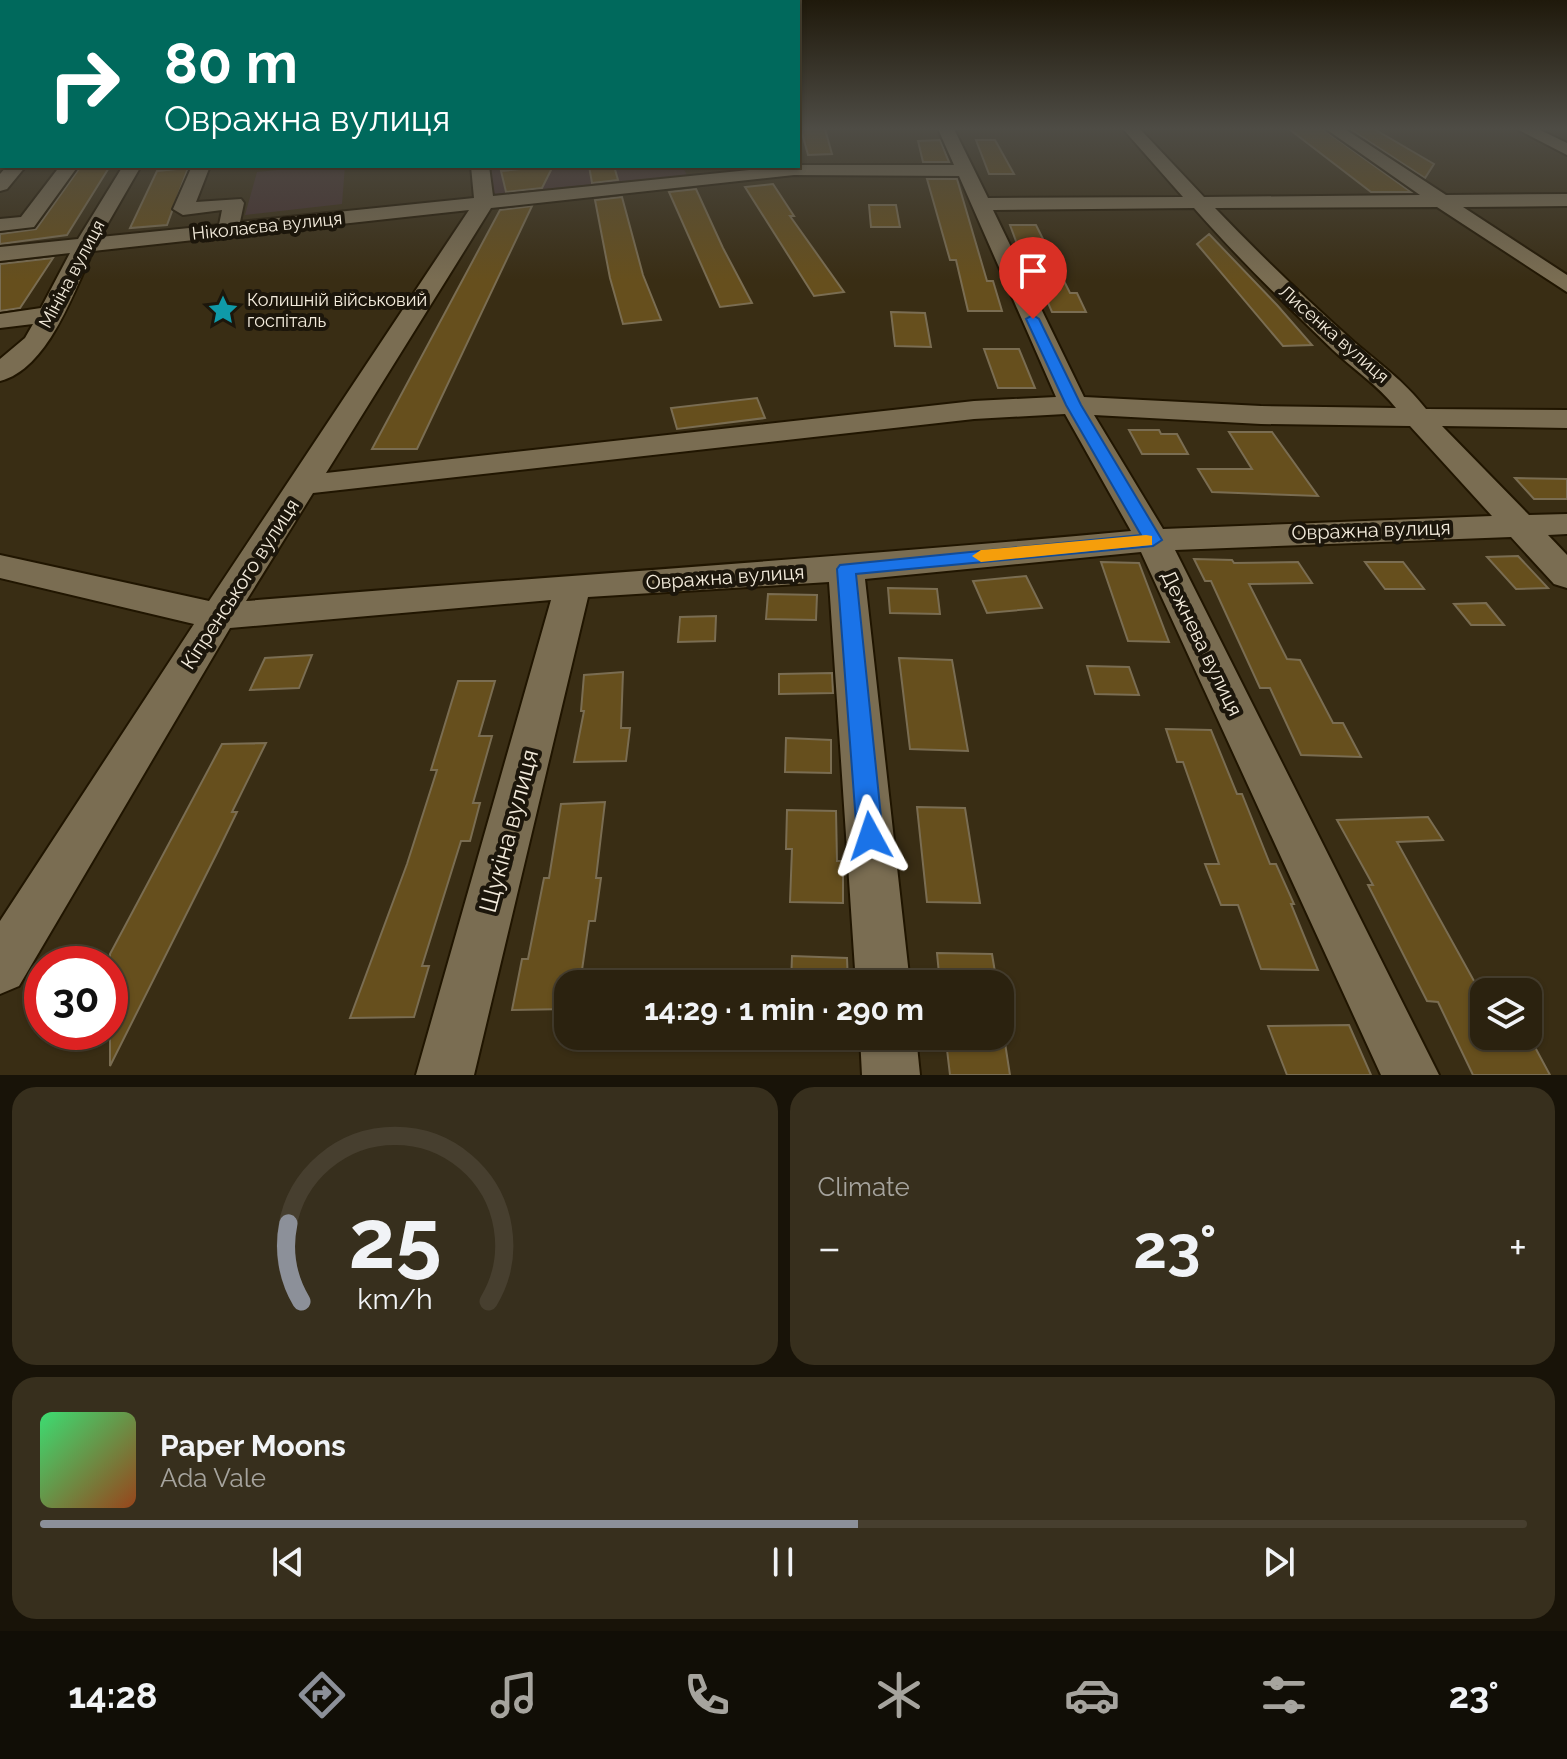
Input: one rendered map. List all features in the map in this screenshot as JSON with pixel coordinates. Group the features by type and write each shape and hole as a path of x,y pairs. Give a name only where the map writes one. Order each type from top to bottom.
{"street":[{"path":"0,225 27,223 59,179"},
{"name":"Мініна вулиця","path":"0,373 36,342 85,245 124,179"},
{"path":"195,179 183,209 234,203 228,230"},
{"path":"481,179 484,203"},
{"name":"Ніколаєва вулиця","path":"0,254 694,179"},
{"name":"Ніколаєва вулиця","path":"898,179 1200,203 1567,200"},
{"name":"Дежнева вулиця","path":"968,179 1074,405 1153,540 1410,1075"},
{"name":"Лисенка вулиця","path":"1178,179 1258,266 1347,349 1392,384 1418,419 1567,576"},
{"path":"1407,179 1567,285"},
{"name":"Кіпренського вулиця","path":"0,968 218,616 484,203"},
{"path":"0,321 50,314"},
{"path":"303,485 974,410 1074,405 1418,419 1567,419"},
{"name":"Овражна вулиця","path":"0,566 218,616 573,586 846,569 1153,540 1567,524"},
{"path":"846,569 882,970"},
{"name":"Щукіна вулиця","path":"445,1075 573,586"},
{"path":"889,1050 891,1075"}],"shaded area":[{"path":"255,179 344,179 342,204 245,215"},
{"path":"492,179 644,179 493,194"}],"building":[{"path":"72,179 102,179 67,235 0,244 0,234 36,229"},
{"path":"153,179 184,179 167,225 130,228"},
{"path":"503,179 546,179 542,188 506,192"},
{"path":"591,179 618,180 592,183"},
{"path":"927,179 957,179 987,281 993,281 1002,311 968,311 956,260 950,260"},
{"path":"1354,179 1393,179 1411,192 1371,192"},
{"path":"773,184 794,216 790,216 844,292 814,296 745,187"},
{"path":"696,189 752,303 720,307 669,192"},
{"path":"622,197 643,275 661,320 623,324 610,278 595,200"},
{"path":"869,205 896,205 900,227 871,227"},
{"path":"532,206 417,449 372,449 500,210"},
{"path":"1010,225 1036,225 1070,293 1077,293 1086,312 1052,312 1039,282 1034,282 1027,263 1024,263"},
{"path":"1209,234 1312,345 1283,346 1197,244"},
{"path":"53,258 20,308 0,311 0,264"},
{"path":"891,312 925,313 931,347 895,346"},
{"path":"984,349 1019,349 1035,388 998,388"},
{"path":"757,398 765,418 677,429 671,408"},
{"path":"1129,430 1159,430 1161,434 1177,434 1188,454 1142,454"},
{"path":"1229,432 1272,432 1318,496 1212,492 1198,469 1252,469"},
{"path":"1515,478 1567,479 1567,499 1534,499"},
{"path":"1518,556 1548,588 1516,589 1487,557"},
{"path":"1194,559 1232,560 1234,563 1298,562 1312,583 1249,584 1287,659 1300,660 1333,723 1343,723 1361,757 1301,755 1270,688 1260,688 1211,581 1205,581"},
{"path":"1101,562 1139,563 1169,642 1128,641"},
{"path":"1365,562 1403,562 1424,589 1385,589"},
{"path":"1026,576 1042,608 987,613 973,581"},
{"path":"888,588 937,589 940,614 890,613"},
{"path":"768,594 817,595 816,620 766,619"},
{"path":"1486,603 1504,625 1471,625 1454,604"},
{"path":"716,616 715,641 678,642 680,617"},
{"path":"312,655 299,688 250,690 265,658"},
{"path":"899,658 952,660 968,751 910,749"},
{"path":"1087,666 1129,667 1139,695 1095,694"},
{"path":"623,672 621,728 630,728 626,761 574,762 584,711 581,711 584,675"},
{"path":"832,673 833,693 779,694 779,674"},
{"path":"458,681 495,681 479,736 492,736 473,803 480,803 470,841 461,841 422,966 429,966 414,1017 350,1018 407,864 437,770 431,770"},
{"path":"1166,729 1211,730 1237,794 1242,794 1270,864 1276,864 1294,904 1291,904 1318,970 1261,969 1238,905 1221,905 1205,864 1219,864 1183,762 1177,762"},
{"path":"786,738 831,740 831,773 785,772"},
{"path":"266,743 232,812 237,812 128,1030 128,946 114,946 222,744"},
{"path":"605,802 596,878 601,878 595,921 589,921 582,970 554,970 554,1009 512,1010 522,959 528,959 544,878 549,878 561,804"},
{"path":"917,807 965,808 980,903 927,902"},
{"path":"787,810 836,811 837,861 843,861 843,903 790,902 792,849 786,849"},
{"path":"1428,817 1443,840 1397,842 1472,978 1470,1050 1537,1050 1550,1075 1473,1075 1438,1002 1427,1001 1368,885 1373,885 1337,820"},
{"path":"937,953 992,954 995,970 939,970"},
{"path":"792,956 847,958 847,970 792,970"},
{"path":"1349,1025 1371,1075 1287,1075 1268,1026"},
{"path":"110,1050 118,1050 110,1066"},
{"path":"947,1050 1006,1050 1010,1075 950,1075"}],"slow traffic":[{"path":"981,556 1146,540"}],"place":[{"name":"Колишній військовий госпіталь","path":"223,310"}],"route":[{"path":"870,836 846,569 1153,540 1074,405 1033,319"}]}
